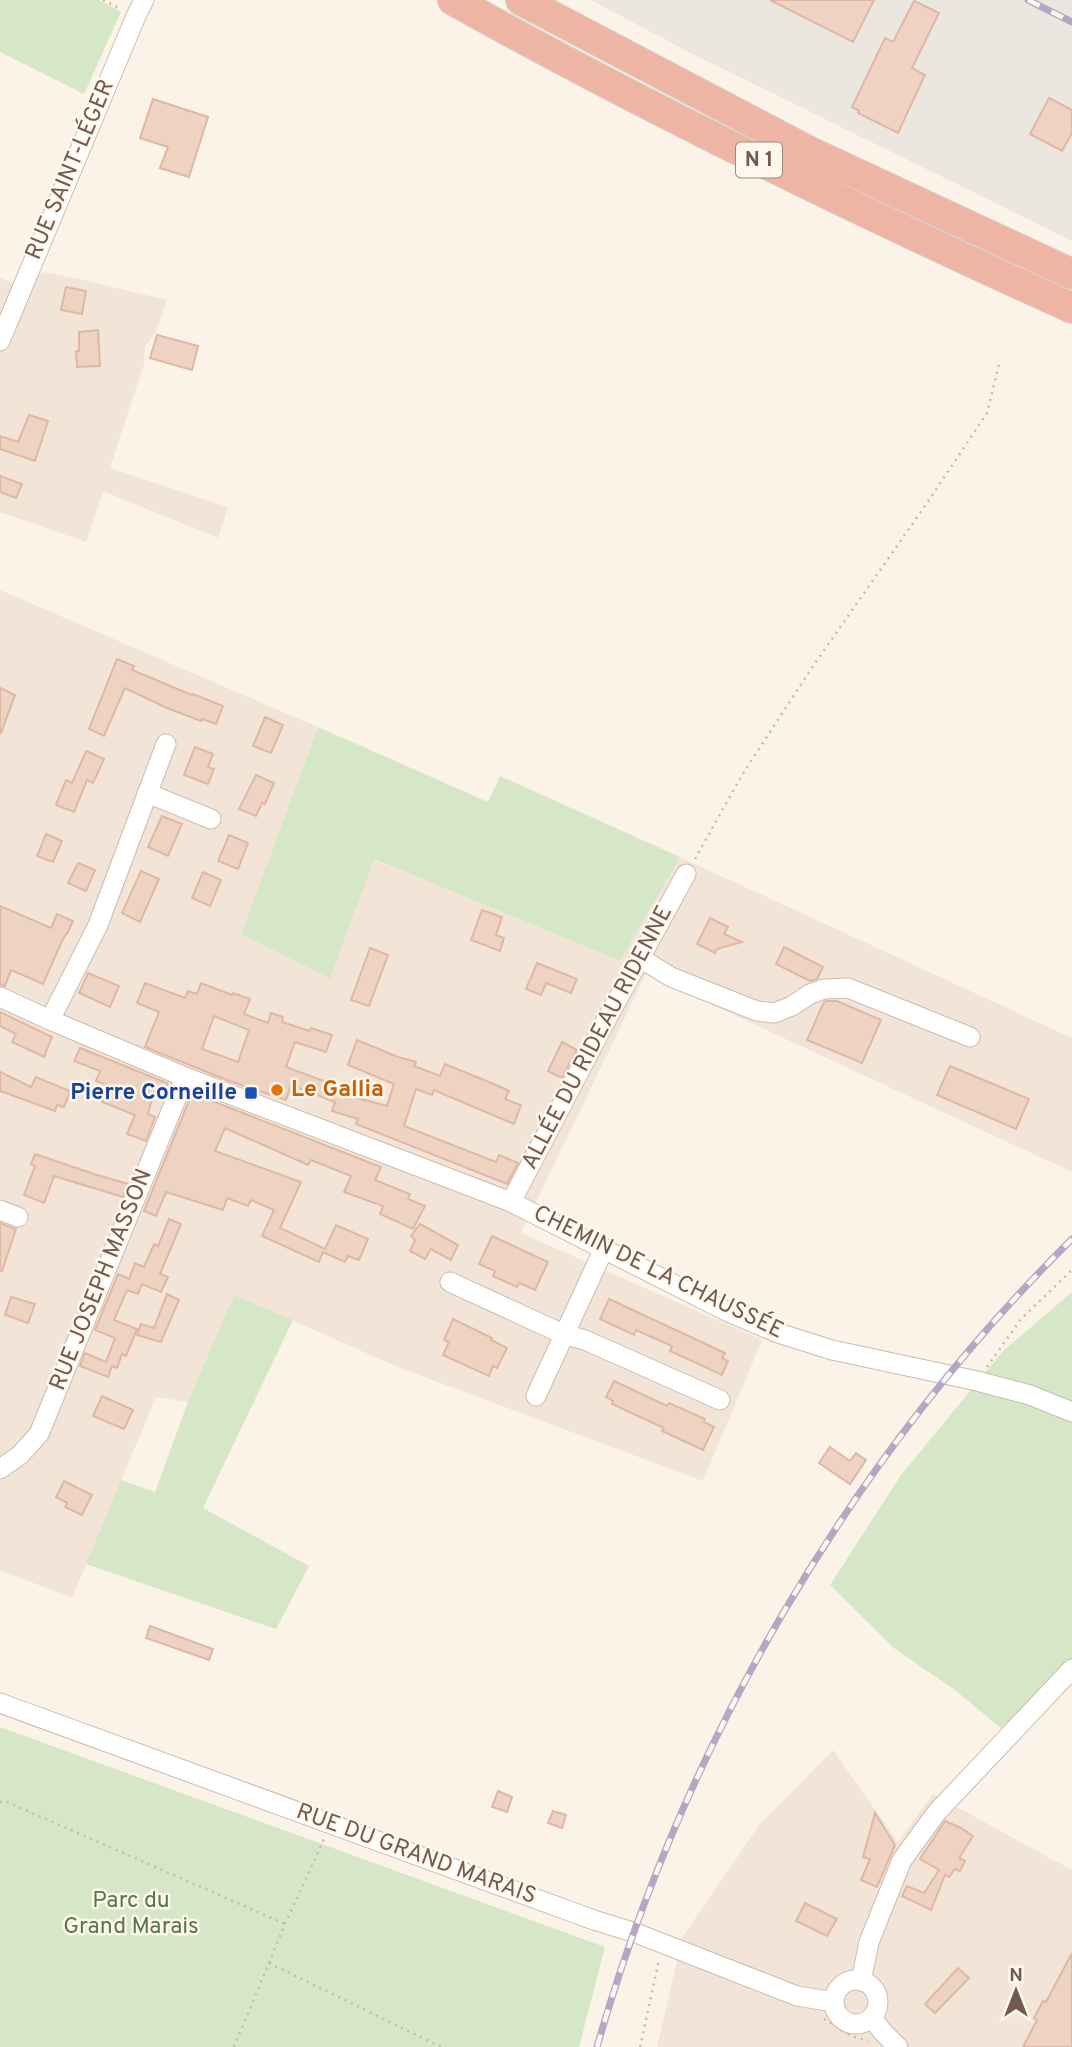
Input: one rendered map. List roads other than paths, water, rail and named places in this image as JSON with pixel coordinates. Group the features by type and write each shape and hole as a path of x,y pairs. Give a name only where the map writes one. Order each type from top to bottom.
{"highway":[{"name":"N 1","path":"453,0 712,137 835,198 1072,308"},
{"name":"N 1","path":"521,0 808,151 1072,274"}],"street":[{"name":"RUE SAINT-LÉGER","path":"2,331 144,0"},
{"path":"50,1020 98,925 166,744"},
{"path":"148,793 211,818"},
{"name":"ALLÉE DU RIDEAU RIDENNE","path":"511,1202 686,874"},
{"path":"640,958 671,976 757,1011 774,1013 824,989 848,988 970,1037"},
{"name":"CHEMIN DE LA CHAUSSÉE","path":"0,997 185,1077 511,1202 726,1311 779,1333 832,1350 1030,1395 1072,1412"},
{"name":"RUE JOSEPH MASSON","path":"0,1469 20,1455 39,1434 185,1077"},
{"path":"536,1396 603,1248"},
{"path":"450,1282 563,1334 585,1340 720,1400"},
{"path":"860,1981 869,1942 902,1860 937,1812 1072,1669"},
{"name":"RUE DU GRAND MARAIS","path":"0,1703 662,1944 797,1996 834,2002"},
{"path":"854,1980 860,1981 870,1986 876,1996 877,2007 872,2017 859,2024 851,2024 838,2016 835,1996 842,1985 854,1980"},
{"path":"872,2017 898,2047"}],"railway":[{"path":"1028,0 1072,22"},
{"path":"597,2047 633,1935 676,1825 726,1717 783,1613 846,1512 916,1416 991,1325 1072,1239"}],"place":[{"name":"Le Gallia","path":"277,1090"},
{"name":"Pierre Corneille","path":"251,1093"}],"park label":[{"name":"Parc du Grand Marais","path":"131,1914"}]}
